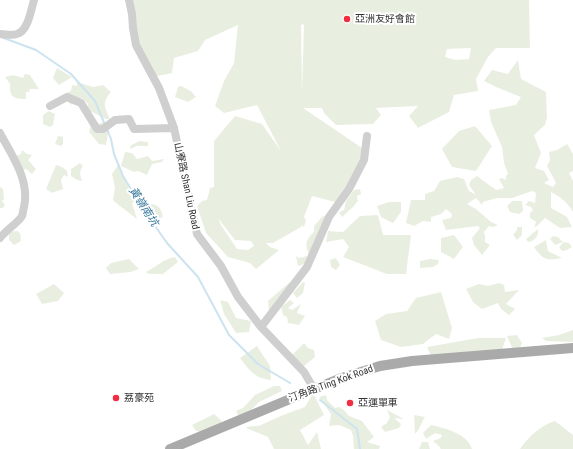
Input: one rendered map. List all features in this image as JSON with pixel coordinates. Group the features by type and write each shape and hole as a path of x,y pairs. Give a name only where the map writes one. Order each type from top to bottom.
{"main road":[{"name":"汀角路 Ting Kok Road","path":"170,449 314,389 380,366 412,361 573,348"}],"street":[{"path":"0,34 11,35 21,32 25,27 34,0"},
{"name":"山寮路 Shan Liu Road","path":"129,0 136,45 159,88 174,128 197,234 221,266 238,298 261,327 304,372 314,389"},
{"path":"50,106 67,97 81,102 97,129 103,129 115,120 129,119 134,129 174,128"},
{"path":"0,133 22,176 26,200 22,216 4,232 0,238"},
{"path":"261,327 307,267 329,217 349,189 364,160 367,136"}],"green space":[{"path":"127,0 529,0 530,48 496,48 488,57 476,79 478,91 454,95 449,112 418,128 409,116 418,106 376,108 381,115 373,124 336,125 324,113 322,108 303,108 365,150 339,203 312,196 304,217 306,220 304,227 302,225 273,243 266,243 270,247 279,250 256,269 250,263 228,257 206,233 197,206 202,201 207,200 210,188 214,187 214,141 235,116 262,124 281,151 257,105 224,113 215,106 224,81 234,63 238,25 205,40 198,51 174,58 172,73 153,77 135,40","holes":["301,25 304,25 302,91","471,48 469,59 456,60 445,57 447,49","218,218 235,240 251,241 254,246 248,250 237,249"]},
{"path":"518,60 521,79 546,92 547,117 545,125 534,135 541,153 535,168 544,171 549,180 544,183 553,187 556,183 547,166 550,160 549,152 557,150 567,144 573,154 573,171 569,173 573,181 573,212 564,200 551,192 551,208 567,217 572,227 560,228 545,218 534,227 536,222 530,218 530,213 533,210 531,207 525,205 529,201 535,203 536,193 532,191 512,198 497,198 483,202 482,205 476,198 467,204 476,209 491,222 498,225 493,227 489,226 484,232 485,242 490,245 482,255 474,245 472,238 480,228 478,226 446,230 442,220 451,218 452,214 446,209 441,214 431,217 431,222 423,221 414,226 406,223 411,200 425,200 425,194 434,191 440,181 457,177 464,179 469,191 476,195 469,185 471,180 477,176 496,190 504,188 499,179 502,178 506,180 506,176 508,174 504,163 502,147 491,122 489,110 516,105 521,97 484,81 492,70 508,74"},
{"path":"57,68 72,77 59,85 53,78"},
{"path":"25,74 30,75 39,89 30,89 29,92 26,92 26,99 15,98 10,92 10,84 5,77 13,75 23,78"},
{"path":"77,82 93,87 103,85 111,92 105,102 106,111 110,119 106,119 88,110 88,104 82,98 75,98 72,105 67,101 66,93 71,91 72,85 77,86"},
{"path":"181,86 191,91 196,97 188,102 175,97 178,87"},
{"path":"49,111 55,114 53,125 50,127 43,124 43,115"},
{"path":"106,122 109,127 106,145 99,144 89,132 91,125"},
{"path":"475,126 492,146 476,171 452,167 442,149 459,131"},
{"path":"58,136 63,137 63,144 61,146 55,144"},
{"path":"139,141 148,142 148,146 136,146 131,149 130,146"},
{"path":"22,150 27,154 32,155 28,160 36,169 32,174 26,169 22,171 14,157 21,154"},
{"path":"125,152 132,153 137,159 148,156 152,161 164,159 162,162 152,164 147,175 138,171 134,172 121,166"},
{"path":"80,163 83,166 80,173 82,181 71,176 71,169"},
{"path":"56,165 67,171 68,177 64,175 61,180 63,189 52,193 46,189"},
{"path":"118,165 130,191 137,201 132,203 137,219 113,200 115,188 112,174"},
{"path":"0,187 3,189 4,199 2,201 5,205 3,208 0,208"},
{"path":"360,189 361,194 357,196 358,201 342,217 339,212 344,210 346,201 354,190"},
{"path":"512,201 522,201 523,211 519,214 510,212 507,206"},
{"path":"389,202 401,202 401,212 393,223 381,217 377,206"},
{"path":"151,204 160,208 163,217 155,220 154,212 148,210"},
{"path":"378,215 383,235 411,235 406,274 387,274 343,257 349,247 343,239 326,242 328,231 343,232 360,216"},
{"path":"323,216 326,217 309,255 306,245 307,240 314,232 314,226"},
{"path":"517,227 522,227 522,235 517,240 513,235 517,230"},
{"path":"538,229 536,238 533,241 528,242 526,239"},
{"path":"17,231 20,233 21,241 14,245 9,240 9,232"},
{"path":"454,235 463,247 454,259 441,252 441,238"},
{"path":"553,236 558,237 563,242 555,245 550,239"},
{"path":"546,240 548,251 562,258 549,259 540,255 534,247"},
{"path":"564,242 569,243 572,247 562,251 559,247"},
{"path":"296,256 299,258 307,256 307,263 298,266"},
{"path":"175,257 178,262 163,274 149,274 146,272 163,261"},
{"path":"336,258 340,265 336,270 331,267 330,260"},
{"path":"129,259 139,269 131,272 110,274 106,268 111,263"},
{"path":"430,259 439,260 438,264 433,267 420,268 420,261"},
{"path":"290,282 292,283 269,311 268,301"},
{"path":"303,282 305,283 303,293 297,298 293,293"},
{"path":"499,283 504,285 505,292 519,290 506,304 515,309 509,315 501,309 498,303 482,309 473,302 466,289 479,284 488,286"},
{"path":"54,284 64,293 58,301 42,304 36,294"},
{"path":"441,292 452,328 449,339 436,334 423,344 401,347 381,340 375,321 386,314 407,311 416,298"},
{"path":"220,300 228,302 236,318 251,321 249,332 236,333 224,314"},
{"path":"290,300 294,303 288,308 292,310 301,304 297,313 305,316 299,325 288,323 287,317 283,315 281,307"},
{"path":"573,330 573,342 546,341 542,338 559,335"},
{"path":"517,335 522,343 520,348 513,350 507,336"},
{"path":"478,338 506,338 502,350 431,356 427,347"},
{"path":"304,343 308,348 314,350 315,357 303,367 292,355"},
{"path":"257,346 270,366 271,380 252,373 240,358"},
{"path":"274,386 280,386 282,391 259,402 248,413 239,417 236,411 243,408 255,395"},
{"path":"313,393 324,415 300,430 308,445 317,432 321,449 274,449 268,437 246,428 261,425 305,407"},
{"path":"326,395 327,400 335,408 339,407 349,416 362,421 374,437 367,442 380,446 379,449 354,449 351,430 339,425 329,426 331,414 319,397"},
{"path":"387,410 404,419 394,418 401,424 399,428 385,432 381,427 387,423 390,417"},
{"path":"214,414 222,421 220,426 203,432 196,431 192,425"},
{"path":"414,415 425,417 415,434"},
{"path":"555,421 573,435 573,449 520,449 535,432 545,425"},
{"path":"431,425 455,432 466,439 472,449 440,449 441,448 433,441 441,438 442,435 435,433 426,439 423,433"},
{"path":"422,442 428,442 430,449 419,449"}],"waterway":[{"name":"黃嶺南坑","path":"1,37 36,50 71,74 95,101 105,125"},
{"name":"黃嶺南坑","path":"107,129 114,154 123,176 143,209 167,243 198,277 229,335 258,364 290,383"},
{"path":"320,400 357,429 360,449"}],"place":[{"name":"亞洲友好會館","path":"347,19"},
{"name":"荔豪苑","path":"116,398"},
{"name":"亞運單車","path":"350,403"}]}
